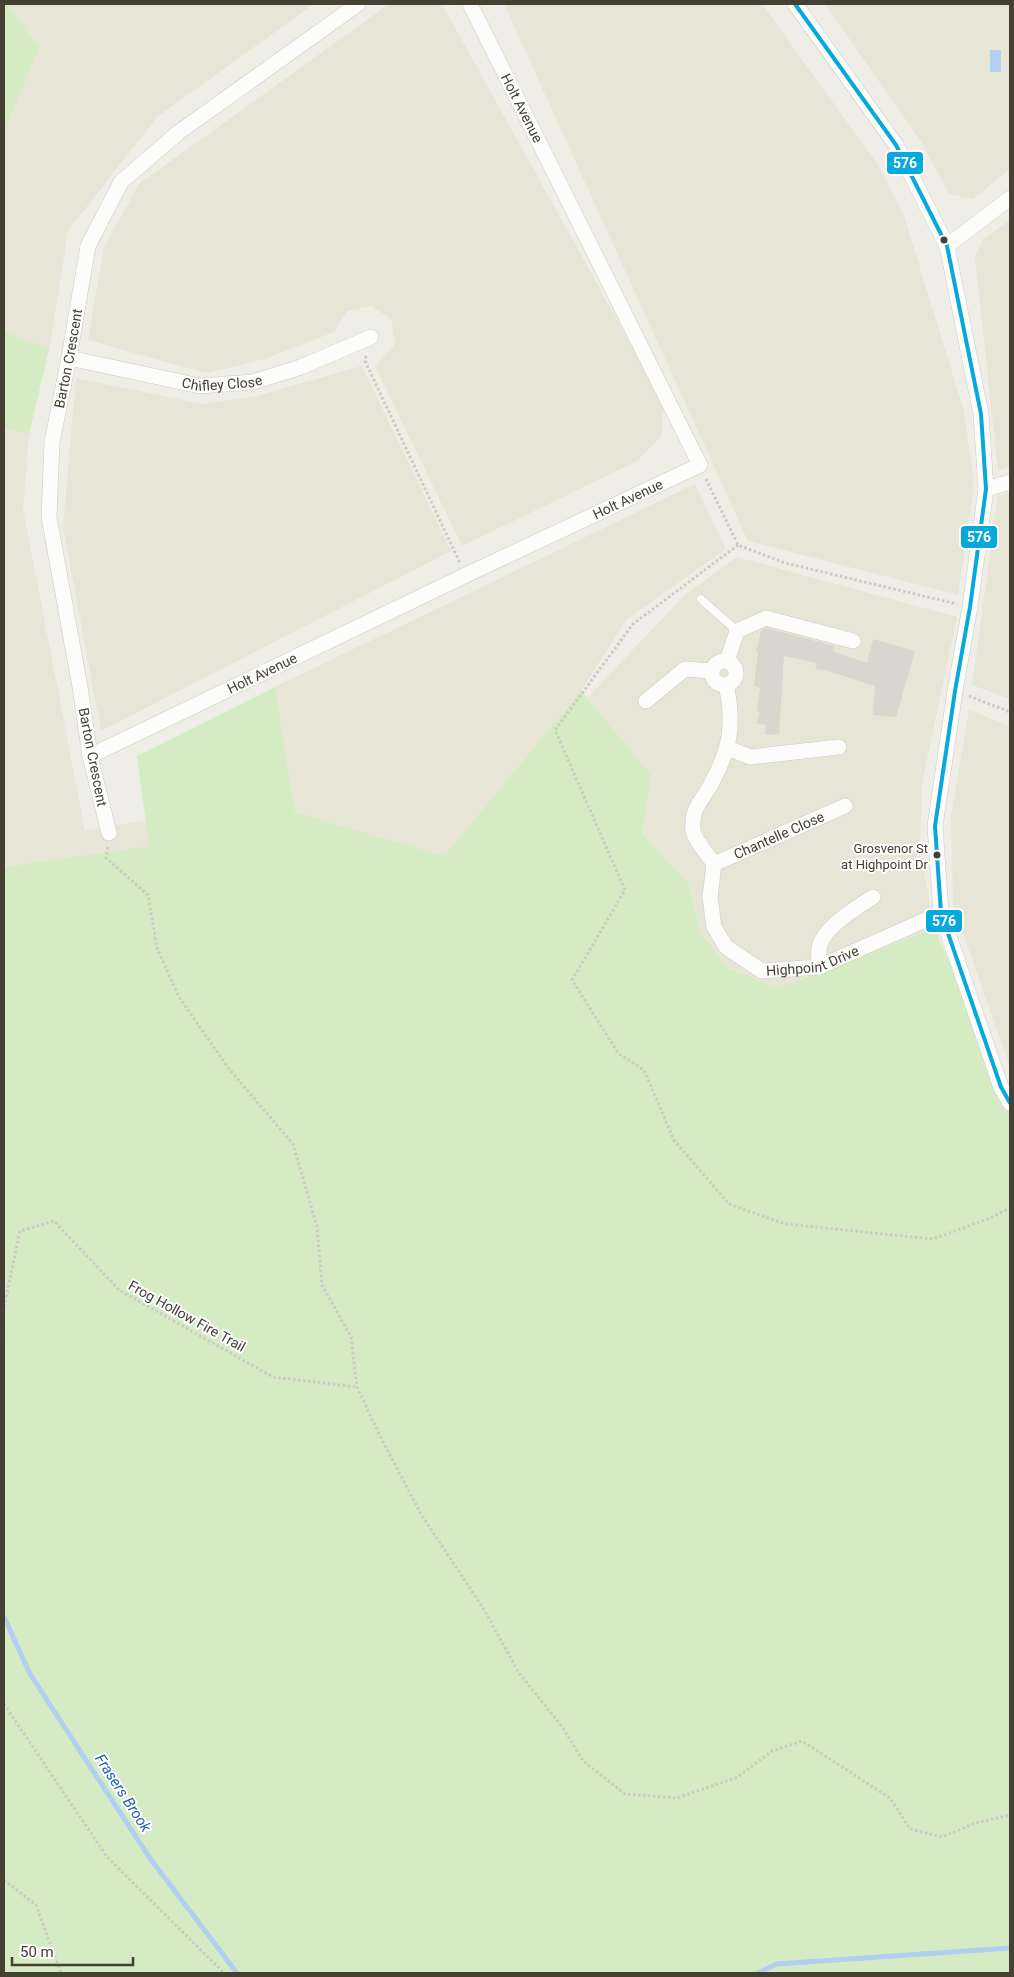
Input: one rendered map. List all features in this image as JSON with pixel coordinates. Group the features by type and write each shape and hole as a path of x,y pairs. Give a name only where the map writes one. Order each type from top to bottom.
{"street":[{"name":"Barton Crescent","path":"109,833 90,756 80,688 49,517 52,442 69,358 88,246 121,182 179,132 358,4"},
{"name":"Holt Avenue","path":"90,756 700,465 470,4"},
{"path":"795,4 896,145 947,246 981,414 986,489 970,607 955,691 935,826 941,913 1001,1087 1010,1103"},
{"path":"947,246 1010,198"},
{"name":"Chifley Close","path":"69,358 200,386 253,382 301,367 371,338"},
{"path":"986,489 1010,482"},
{"path":"727,662 737,631 766,618 852,641"},
{"path":"719,662 727,662 734,667 736,674 732,681 722,685 715,682 712,671 713,667 719,662"},
{"path":"646,701 685,669 712,671"},
{"path":"714,864 693,834 694,811 710,786 728,748 731,716 726,685"},
{"path":"728,748 750,757 839,747"},
{"name":"Chantelle Close","path":"714,864 845,806"},
{"name":"Highpoint Drive","path":"714,864 710,897 714,927 726,947 762,971 819,967 941,913"},
{"path":"819,967 819,948 828,932 855,908 873,897"}],"lane":[{"path":"701,599 737,631"}],"path":[{"path":"365,361 466,575"},
{"path":"700,465 716,503 738,545 785,563 970,607"},
{"path":"738,545 633,624 555,730 624,890 572,980 618,1053 644,1070 674,1140 728,1204 785,1224 933,1239 988,1219 1010,1208"},
{"path":"955,691 1010,712"},
{"path":"109,833 106,858 148,895 158,948 179,997 229,1068 293,1144 317,1227 322,1285 351,1337 357,1387 420,1514 483,1608 519,1673 564,1728 583,1760 625,1794 677,1798 738,1777 772,1750 802,1741 890,1798 910,1829 942,1837 975,1823 1010,1814"},
{"name":"Frog Hollow Fire Trail","path":"4,1307 20,1231 54,1221 119,1290 273,1377 357,1387"},
{"path":"4,1334 4,1340"},
{"path":"4,1704 107,1857 224,1973"},
{"path":"4,1880 36,1905 61,1973"}],"shaded area":[{"path":"8,4 314,4 157,117 68,231 49,350 4,331 4,132 39,48"},
{"path":"389,4 442,4 663,403 662,436 637,461 462,546 375,366 395,345 391,319 371,306 347,311 334,332 265,359 206,373 88,340 104,247 139,184"},
{"path":"504,4 762,4 878,165 903,213 964,411 974,485 958,595 748,541"},
{"path":"825,4 1010,4 1010,169 973,199 949,194 920,140"},
{"path":"1010,220 1010,467 998,471 975,257 983,239"},
{"path":"362,366 451,551 101,731 63,527 76,378 201,404 257,396"},
{"path":"4,428 29,434 23,509 85,831 146,820 149,846 4,867"},
{"path":"695,484 726,549 626,620 581,691 444,856 295,812 275,687"},
{"path":"1010,493 1010,699 972,685 998,496"},
{"path":"737,557 957,617 922,783 920,853 935,928 779,988 727,968 701,933 689,884 642,834 650,775 587,698 686,594"},
{"path":"969,710 1010,726 1010,1067 953,905 951,815"}],"green space":[{"path":"4,4 8,4 39,48 4,132"},
{"path":"4,331 49,350 29,434 4,428"},
{"path":"275,687 295,812 444,856 581,691 651,775 642,834 689,884 701,933 727,968 779,988 935,928 1010,1111 1010,1973 4,1973 4,867 149,846 137,756"}],"water":[{"path":"990,50 1001,50 1001,72 990,72"}],"building":[{"path":"767,628 834,646 832,651 867,663 873,639 915,651 896,717 873,715 875,686 825,670 815,669 817,663 784,656 779,734 765,735 766,725 757,724 760,688 754,686 758,653 756,652 761,631"}],"waterway":[{"name":"Frasers Brook","path":"4,1617 30,1674 149,1857 237,1973"},
{"path":"758,1973 777,1964 1010,1948"}],"transit line":[{"name":"576","path":"795,4 896,145 947,246 981,414 986,489 970,607 955,691 935,826 941,913 1001,1087 1010,1103"}],"place":[{"name":"Grosvenor St at Highpoint Dr","path":"937,855"}]}
